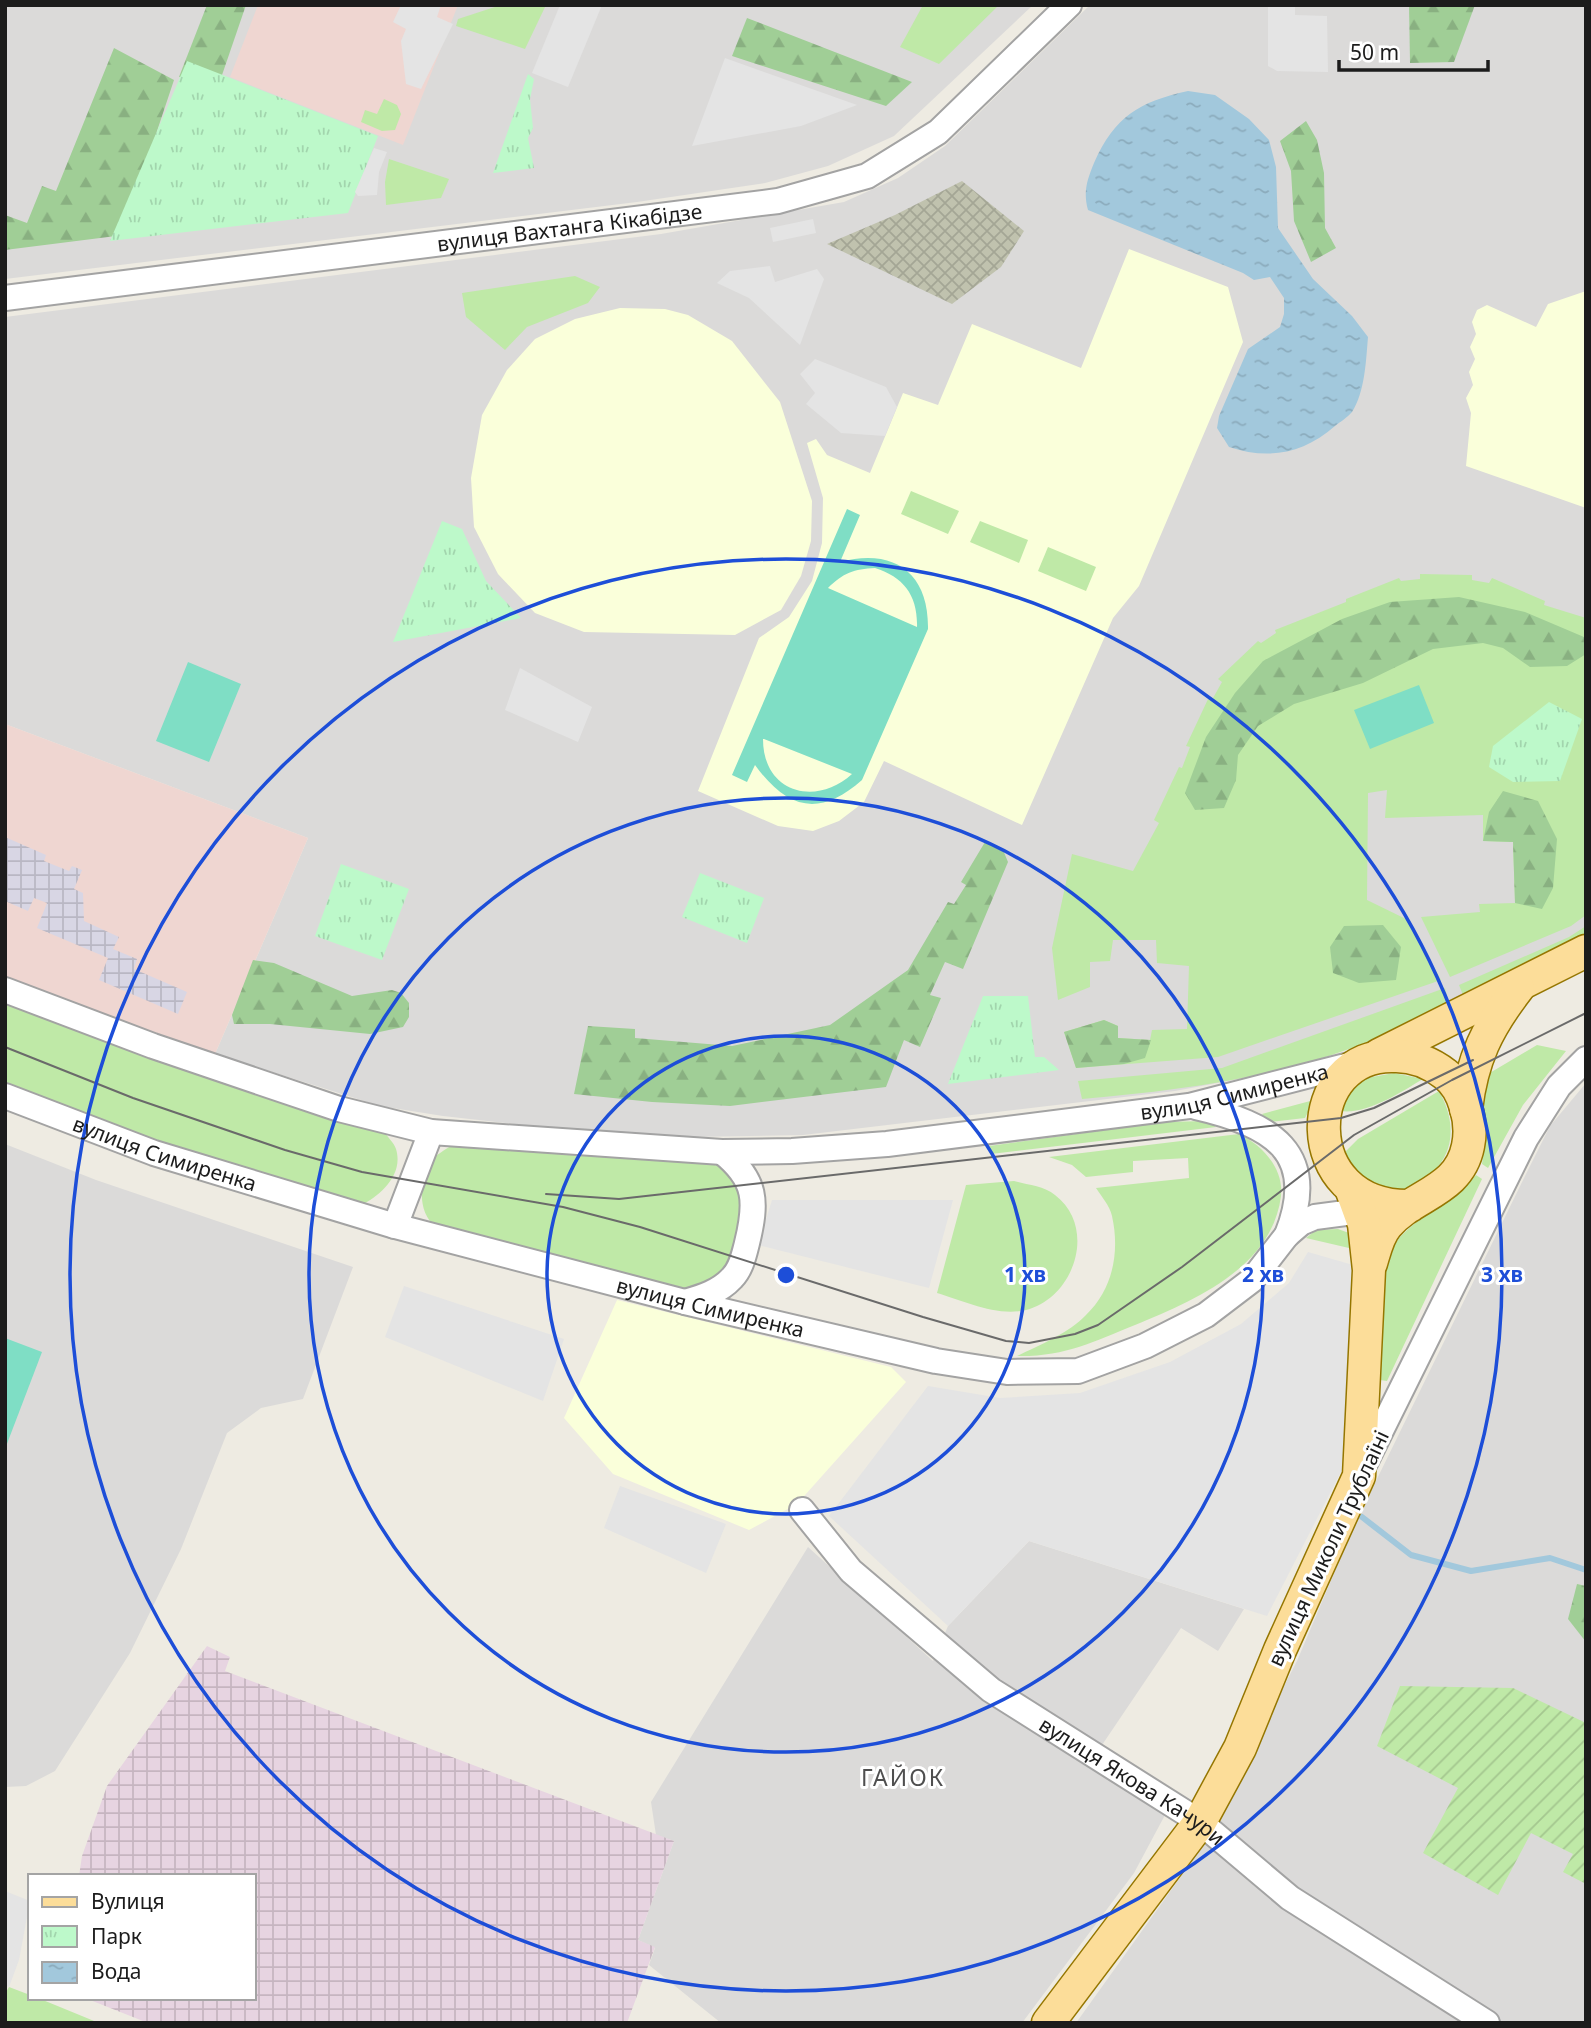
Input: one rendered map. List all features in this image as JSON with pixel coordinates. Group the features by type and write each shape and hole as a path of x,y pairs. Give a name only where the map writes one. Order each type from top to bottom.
{"main road":[{"name":"вулиця Симиренка","path":"1366,1060 1586,951"},
{"name":"вулиця Симиренка","path":"1466,1110 1471,1071 1480,1049 1500,1012 1525,979"},
{"path":"1369,1270 1378,1240 1387,1225 1378,1204 1332,1167 1324,1120 1336,1084 1366,1060 1406,1056 1444,1073 1458,1088 1466,1110 1468,1148 1460,1167 1448,1184 1378,1204"},
{"path":"1359,1476 1369,1270 1378,1204"},
{"name":"вулиця Миколи Трублаїні","path":"1048,2023 1200,1822 1240,1748 1280,1650 1359,1476"}],"street":[{"name":"вулиця Вахтанга Кікабідзе","path":"5,298 778,201 867,176 938,132 1069,5"},
{"name":"вулиця Симиренка","path":"5,990 153,1046 339,1109 431,1132 722,1152 792,1151 887,1144 1189,1106 1366,1060"},
{"name":"вулиця Миколи Трублаїні","path":"1359,1476 1526,1138 1559,1086 1586,1059"},
{"name":"вулиця Симиренка","path":"5,1096 154,1153 395,1226 685,1302 961,1366 1007,1372 1078,1371 1145,1346 1206,1315 1252,1280 1287,1235 1315,1217 1378,1204"},
{"path":"1189,1106 1228,1114 1271,1135 1283,1149 1294,1164 1299,1197 1287,1235"},
{"path":"395,1226 431,1132"},
{"path":"685,1302 720,1288 738,1272 748,1238 753,1204 750,1184 741,1169 722,1152"},
{"name":"вулиця Якова Качури","path":"802,1510 851,1571 991,1690 1200,1822 1290,1898 1487,2023"}],"shaded area":[{"path":"5,5 1033,5 894,136 828,166 765,183 637,202 5,279"},
{"path":"258,5 458,5 403,145 230,77"},
{"path":"401,5 441,5 437,17 453,24 421,89 406,84 401,41 406,29 393,22"},
{"path":"560,5 602,5 568,87 532,73"},
{"path":"1090,5 1586,5 1586,945 1318,1060 1260,1075 1175,1091 803,1135 690,1137 569,1130 443,1116 380,1106 215,1054 308,838 5,724 5,317 661,234 844,202 898,178 945,146"},
{"path":"1268,5 1295,5 1295,15 1327,16 1328,72 1277,71 1268,66"},
{"path":"725,58 857,105 801,126 692,146"},
{"path":"374,148 387,152 379,172 377,195 358,196 355,192"},
{"path":"962,181 1024,231 1001,267 952,304 827,244 895,215"},
{"path":"813,219 816,233 773,242 770,228"},
{"path":"1129,249 1228,287 1243,342 1139,586 1113,618 1022,825 884,761 864,802 839,821 813,831 778,826 698,791 759,638 789,617 812,581 822,543 823,498 807,443 816,439 827,455 870,473 903,393 938,405 972,324 1081,368"},
{"path":"770,266 775,282 817,269 824,279 800,345 749,298 717,283 730,271"},
{"path":"1586,291 1586,508 1466,466 1471,413 1466,398 1473,385 1469,372 1475,359 1470,347 1476,334 1472,322 1477,310 1487,305 1536,327 1548,304"},
{"path":"620,308 665,309 688,315 732,341 780,402 812,501 811,541 801,576 781,610 735,635 584,632 535,613 498,574 474,527 471,478 482,415 507,370 535,339 575,319"},
{"path":"815,359 886,387 897,407 885,436 841,433 806,404 815,393 800,374"},
{"path":"520,668 592,707 578,742 505,710"},
{"path":"5,724 308,838 215,1054 86,1011 5,977"},
{"path":"5,837 46,855 44,861 69,871 72,866 82,870 74,889 83,893 84,921 119,937 113,949 137,959 134,969 187,992 178,1014 99,980 108,958 37,928 47,903 34,898 28,911 5,901"},
{"path":"1586,1083 1586,2023 1076,2023 1197,1854 1297,1661 1354,1526 1550,1126"},
{"path":"5,1144 96,1180 353,1267 303,1399 261,1408 227,1433 181,1549 130,1653 55,1771 26,1786 5,1787"},
{"path":"772,1200 953,1200 929,1288 758,1245"},
{"path":"1308,1252 1353,1265 1346,1462 1267,1616 1029,1541 948,1626 829,1516 928,1386 1000,1398 1080,1393 1170,1362 1241,1324 1289,1283"},
{"path":"404,1286 564,1339 543,1401 385,1337"},
{"path":"617,1300 891,1367 906,1382 797,1504 749,1530 613,1474 564,1418"},
{"path":"620,1486 726,1524 706,1573 604,1528"},
{"path":"1029,1541 1244,1609 1218,1651 1181,1628 1102,1745 1093,1765 1165,1815 1134,1873 1022,2023 721,2023 649,1965 655,1948 638,1940 674,1841 656,1835 651,1802 808,1547 933,1661 948,1626"},
{"path":"207,1646 230,1657 225,1671 674,1841 638,1940 655,1947 627,2023 148,2023 90,2000 256,2000 256,1874 79,1874 82,1856 107,1786"},
{"path":"5,1891 28,1900 28,1912 19,1960 9,1987 5,1985"}],"green space":[{"path":"207,5 246,5 221,78 179,77"},
{"path":"501,5 546,5 525,49 456,26 458,19"},
{"path":"923,5 999,5 939,64 900,47"},
{"path":"1409,5 1475,5 1454,62 1410,63"},
{"path":"747,18 912,82 886,106 732,56"},
{"path":"114,48 174,80 143,173 116,236 5,250 5,215 27,223 42,186 56,191"},
{"path":"187,61 378,136 348,213 110,241"},
{"path":"528,74 534,79 530,99 533,128 528,138 534,168 493,173"},
{"path":"384,99 397,105 401,114 395,130 382,131 361,122 365,110 377,114"},
{"path":"1306,121 1317,140 1324,173 1325,228 1336,248 1311,262 1294,221 1291,171 1280,141"},
{"path":"389,159 449,179 441,198 386,205 385,182"},
{"path":"575,276 600,287 588,303 527,327 505,350 466,317 462,293"},
{"path":"911,491 959,511 948,534 901,514"},
{"path":"847,509 860,515 840,562 876,559 891,562 904,569 915,579 922,593 927,609 928,629 862,780 832,800 818,804 792,799 779,791 755,765 747,782 732,775","holes":["875,568 894,577 907,589 915,606 917,627 828,588 849,573","764,739 852,774 823,790 808,792 794,789 782,783 772,772 765,757"]},
{"path":"442,521 462,529 486,581 521,618 393,642"},
{"path":"980,521 1028,540 1019,563 970,542"},
{"path":"1048,547 1096,567 1086,591 1038,571"},
{"path":"1420,574 1472,575 1472,580 1489,583 1492,578 1545,601 1544,605 1586,618 1586,915 1571,926 1450,977 1421,917 1480,912 1479,904 1515,903 1513,842 1483,841 1483,815 1385,818 1387,790 1368,793 1367,900 1408,920 1441,980 1218,1057 1076,1068 1064,1032 1104,1020 1118,1026 1118,1038 1150,1040 1152,1030 1187,1029 1189,966 1157,963 1156,940 1113,940 1110,961 1090,962 1090,987 1058,1000 1052,948 1072,854 1133,871 1159,823 1154,820 1179,767 1182,768 1190,747 1186,746 1209,697 1213,698 1222,682 1218,679 1258,641 1261,643 1276,633 1275,630 1399,578 1401,581 1420,579"},
{"path":"1459,597 1525,612 1584,637 1586,654 1567,666 1530,667 1503,648 1483,643 1433,649 1363,683 1294,704 1258,726 1238,755 1236,780 1224,808 1195,810 1185,793 1206,737 1235,693 1263,661 1342,619 1390,602"},
{"path":"188,662 241,684 209,762 156,741"},
{"path":"1419,685 1434,723 1370,749 1354,710"},
{"path":"1549,702 1582,719 1560,781 1513,782 1489,767 1493,746"},
{"path":"1503,791 1538,801 1557,839 1553,888 1542,909 1515,903 1513,842 1483,841 1489,812"},
{"path":"985,842 1003,850 1008,862 963,969 945,962 930,995 941,998 920,1047 904,1040 886,1087 730,1106 574,1094 588,1026 635,1029 635,1038 732,1046 830,1025 908,970 948,902 954,904 966,885 961,882"},
{"path":"341,864 409,889 382,960 315,936"},
{"path":"700,873 764,898 747,943 682,917"},
{"path":"1383,925 1401,947 1396,980 1359,983 1333,973 1330,947 1344,926"},
{"path":"1586,926 1586,945 1465,1000 1459,985 1569,937"},
{"path":"253,960 274,963 352,996 392,990 401,993 409,1003 409,1017 403,1027 370,1034 270,1024 234,1024 232,1015"},
{"path":"1445,988 1450,1007 1332,1055 1229,1081 1082,1099 1078,1081 1222,1068"},
{"path":"983,996 1028,996 1035,1057 1044,1057 1059,1070 948,1084"},
{"path":"5,1003 133,1051 383,1131 396,1149 397,1167 388,1184 375,1197 360,1206 134,1134 5,1086"},
{"path":"1104,1020 1118,1026 1118,1038 1151,1040 1145,1058 1124,1064 1076,1068 1064,1032"},
{"path":"1537,1045 1566,1051 1523,1105 1488,1168 1482,1164 1483,1077"},
{"path":"1394,1073 1423,1079 1372,1106 1361,1110 1340,1111 1344,1095 1367,1078"},
{"path":"1439,1091 1450,1123 1450,1138 1447,1152 1430,1175 1400,1192 1366,1180 1353,1169 1345,1152 1358,1139"},
{"path":"1314,1100 1305,1118 1270,1122 1262,1114"},
{"path":"1207,1121 1216,1127 991,1154 989,1146 1163,1122"},
{"path":"1239,1134 1256,1144 1270,1159 1281,1186 1275,1221 1263,1243 1246,1262 1204,1293 1158,1316 1064,1351 1017,1356 1071,1327 1103,1294 1112,1269 1115,1243 1112,1216 1096,1188 1189,1178 1188,1158 1133,1161 1133,1172 1086,1177 1072,1165 1049,1157"},
{"path":"453,1145 707,1163 720,1167 736,1180 741,1194 740,1228 730,1262 722,1275 710,1285 691,1290 436,1227 430,1221 423,1205 422,1187 433,1159"},
{"path":"1476,1175 1482,1179 1387,1381 1380,1380 1384,1284 1393,1249 1400,1237"},
{"path":"1014,1181 1051,1192 1068,1209 1075,1225 1077,1243 1075,1260 1068,1277 1057,1292 1043,1303 1015,1312 981,1307 937,1293 966,1185"},
{"path":"1338,1229 1349,1233 1352,1245 1349,1248 1306,1238 1316,1230"},
{"path":"5,1338 42,1352 5,1449"},
{"path":"1577,1584 1586,1586 1586,1642 1568,1619"},
{"path":"1400,1686 1513,1688 1586,1723 1586,1884 1563,1872 1573,1854 1531,1833 1498,1895 1423,1853 1458,1788 1377,1746"},
{"path":"9,1987 28,1994 28,2000 43,2000 99,2023 5,2023 5,1994"}],"water":[{"path":"1188,91 1215,95 1249,119 1269,140 1276,167 1278,228 1313,279 1352,316 1368,337 1362,386 1352,412 1310,443 1285,452 1258,453 1229,447 1217,428 1219,416 1248,349 1280,327 1284,314 1284,298 1270,277 1254,280 1243,273 1088,210 1086,192 1094,163 1120,122 1142,106"}],"waterway":[{"path":"1362,1517 1411,1555 1471,1571 1550,1558 1586,1570"}],"tram line":[{"path":"5,1047 133,1098 285,1150 362,1172 563,1207 640,1227 923,1317 1006,1341 1029,1343 1075,1334 1098,1325 1182,1267 1354,1135 1452,1080 1586,1013"},
{"path":"546,1194 619,1199 1341,1118 1374,1108 1473,1060"}],"district":[{"name":"ГАЙОК","path":"903,1777"}]}
